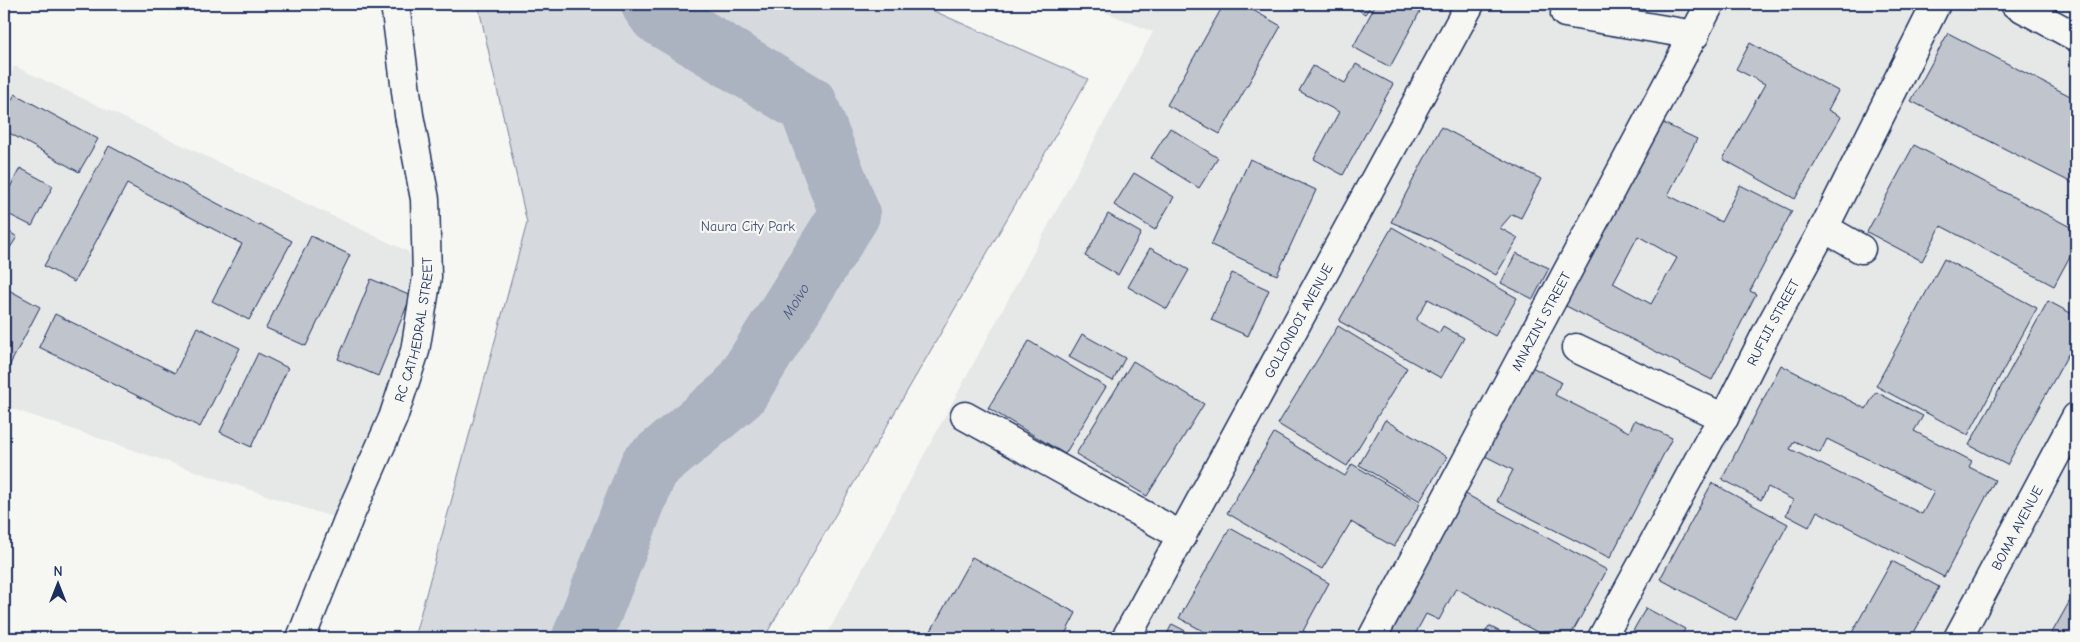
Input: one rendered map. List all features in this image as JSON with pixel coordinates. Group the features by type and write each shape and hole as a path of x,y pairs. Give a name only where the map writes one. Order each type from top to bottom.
{"street":[{"name":"RC CATHEDRAL STREET","path":"301,638 350,515 393,418 415,351 427,277 425,200 409,115 395,4"},
{"name":"GOLIONDOI AVENUE","path":"1126,638 1470,4"},
{"name":"MNAZINI STREET","path":"1372,638 1710,4"},
{"name":"RUFIJI STREET","path":"1602,638 1710,439 1724,418 1766,334 1824,228 1936,4"},
{"path":"2015,4 2076,37"},
{"path":"1565,13 1695,35"},
{"path":"1824,228 1861,249"},
{"path":"1576,348 1724,418"},
{"path":"965,416 1182,536"},
{"name":"BOMA AVENUE","path":"1958,638 2076,417"}],"shaded area":[{"path":"1086,4 1997,4 2076,44 2076,638 825,638 1153,32"},
{"path":"14,66 407,251 420,270 415,321 341,519 4,406 4,96"}],"green space":[{"name":"Naura City Park","path":"478,4 918,4 1088,79 764,638 414,638 527,223"}],"building":[{"path":"1224,4 1242,4 1281,26 1220,134 1167,105"},
{"path":"1349,4 1372,4 1365,14"},
{"path":"1376,4 1424,4 1390,67 1353,47"},
{"path":"1948,33 2076,99 2076,185 1911,101"},
{"path":"1750,43 1838,91 1828,110 1841,117 1795,199 1723,159 1765,84 1736,69"},
{"path":"1356,64 1393,84 1343,175 1314,159 1339,112 1299,91 1313,66 1345,83"},
{"path":"15,94 98,139 79,172 4,130 4,114"},
{"path":"1661,122 1697,139 1668,195 1721,222 1740,185 1792,211 1750,291 1756,294 1712,380 1562,304","holes":["1638,236 1677,258 1651,304 1613,283"]},
{"path":"1441,127 1541,179 1521,218 1512,214 1500,228 1518,238 1496,275 1432,239 1391,222"},
{"path":"1170,128 1218,158 1199,188 1151,158"},
{"path":"1914,145 2076,230 2076,245 2054,286 1941,226 1922,261 1867,232"},
{"path":"109,146 292,241 249,320 212,301 242,244 127,184 74,282 44,266"},
{"path":"1250,159 1316,190 1277,275 1211,245"},
{"path":"20,168 53,186 32,226 4,212 4,199"},
{"path":"1134,173 1174,197 1155,230 1114,205"},
{"path":"1108,214 1141,233 1118,275 1085,256"},
{"path":"1392,227 1517,298 1495,336 1428,299 1416,320 1439,333 1443,326 1464,338 1441,378 1339,321"},
{"path":"4,228 17,237 4,257"},
{"path":"311,236 350,255 306,346 266,328"},
{"path":"1150,248 1189,270 1167,309 1128,287"},
{"path":"1516,253 1549,268 1533,299 1501,283"},
{"path":"1944,259 2037,308 1968,435 1876,386"},
{"path":"1232,273 1269,290 1248,336 1211,320"},
{"path":"371,279 411,296 378,376 338,359"},
{"path":"7,289 40,307 4,376 4,295"},
{"path":"2048,301 2076,316 2076,340 2007,465 1969,445"},
{"path":"55,314 175,373 197,327 240,348 200,427 39,347"},
{"path":"1338,326 1407,368 1347,466 1278,424"},
{"path":"1082,334 1125,358 1113,381 1069,357"},
{"path":"1029,341 1106,387 1065,454 988,408"},
{"path":"258,353 288,368 251,447 220,432"},
{"path":"1133,361 1204,404 1147,496 1076,454"},
{"path":"1528,365 1561,382 1555,395 1629,432 1635,420 1672,438 1610,558 1497,501 1513,470 1479,453"},
{"path":"1781,365 1866,409 1876,392 1923,416 1914,431 1972,461 1969,467 1995,480 1944,577 1817,511 1809,527 1786,515 1793,500 1768,487 1761,500 1722,479","holes":["1827,439 1934,492 1922,514 1790,449 1794,441 1820,453"]},
{"path":"1385,420 1447,457 1420,501 1359,465"},
{"path":"1274,433 1345,476 1352,464 1420,504 1394,547 1351,522 1322,569 1227,513"},
{"path":"1712,483 1788,524 1736,620 1660,579"},
{"path":"1460,491 1607,570 1569,638 1548,638 1456,588 1439,620 1426,614 1413,638 1379,638"},
{"path":"1230,528 1329,583 1303,631 1317,638 1216,638 1179,618"},
{"path":"972,557 1076,613 1063,638 927,638"},
{"path":"1892,561 1939,587 1911,638 1849,638"},
{"path":"2076,590 2076,638 2049,638"},
{"path":"1646,608 1685,629 1680,638 1629,638"},
{"path":"1172,624 1199,638 1165,638"},
{"path":"1489,626 1512,638 1482,638"}],"waterway":[{"name":"Moivo","path":"582,638 649,467 738,393 850,214 808,105 659,15 651,4"}]}
